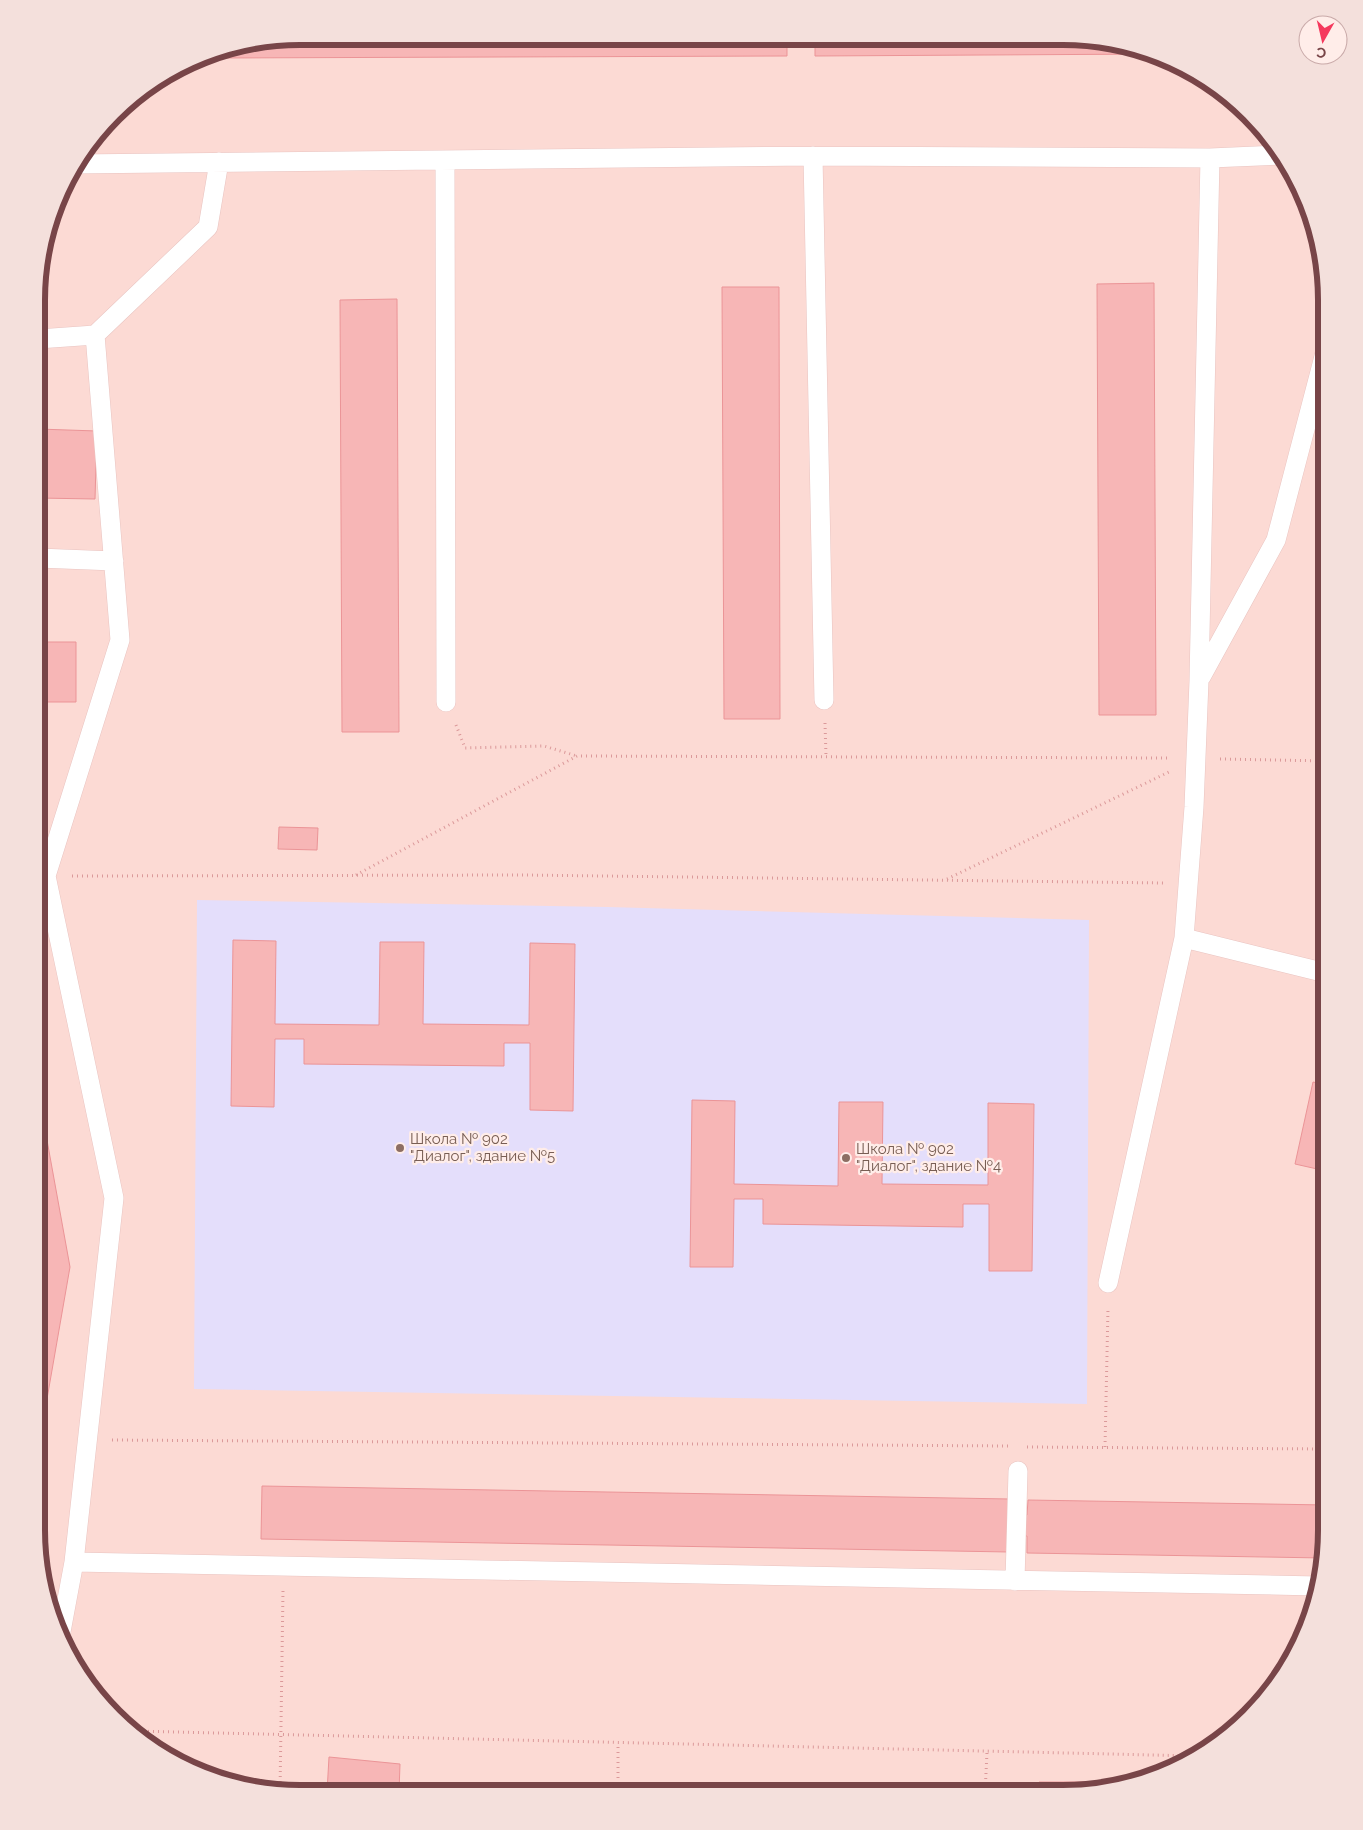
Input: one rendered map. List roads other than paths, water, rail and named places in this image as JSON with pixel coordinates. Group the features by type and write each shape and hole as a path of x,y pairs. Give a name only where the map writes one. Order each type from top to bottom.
{"lane":[{"path":"84,164 813,156 1210,158 1273,155"},
{"path":"813,156 824,700"},
{"path":"1108,1283 1184,938 1199,681 1210,158"},
{"path":"445,160 446,702"},
{"path":"45,338 94,335 208,227 219,162"},
{"path":"45,867 120,640 94,335"},
{"path":"1199,681 1276,540 1318,379"},
{"path":"45,558 114,561"},
{"path":"45,889 114,1198 74,1562 63,1623"},
{"path":"1184,938 1318,971"},
{"path":"1015,1580 1018,1471"},
{"path":"74,1562 1312,1586"}],"place":[{"name":"Школа № 902 \"Диалог\", здание №5","path":"400,1148"},
{"name":"Школа № 902 \"Диалог\", здание №4","path":"846,1158"}]}
